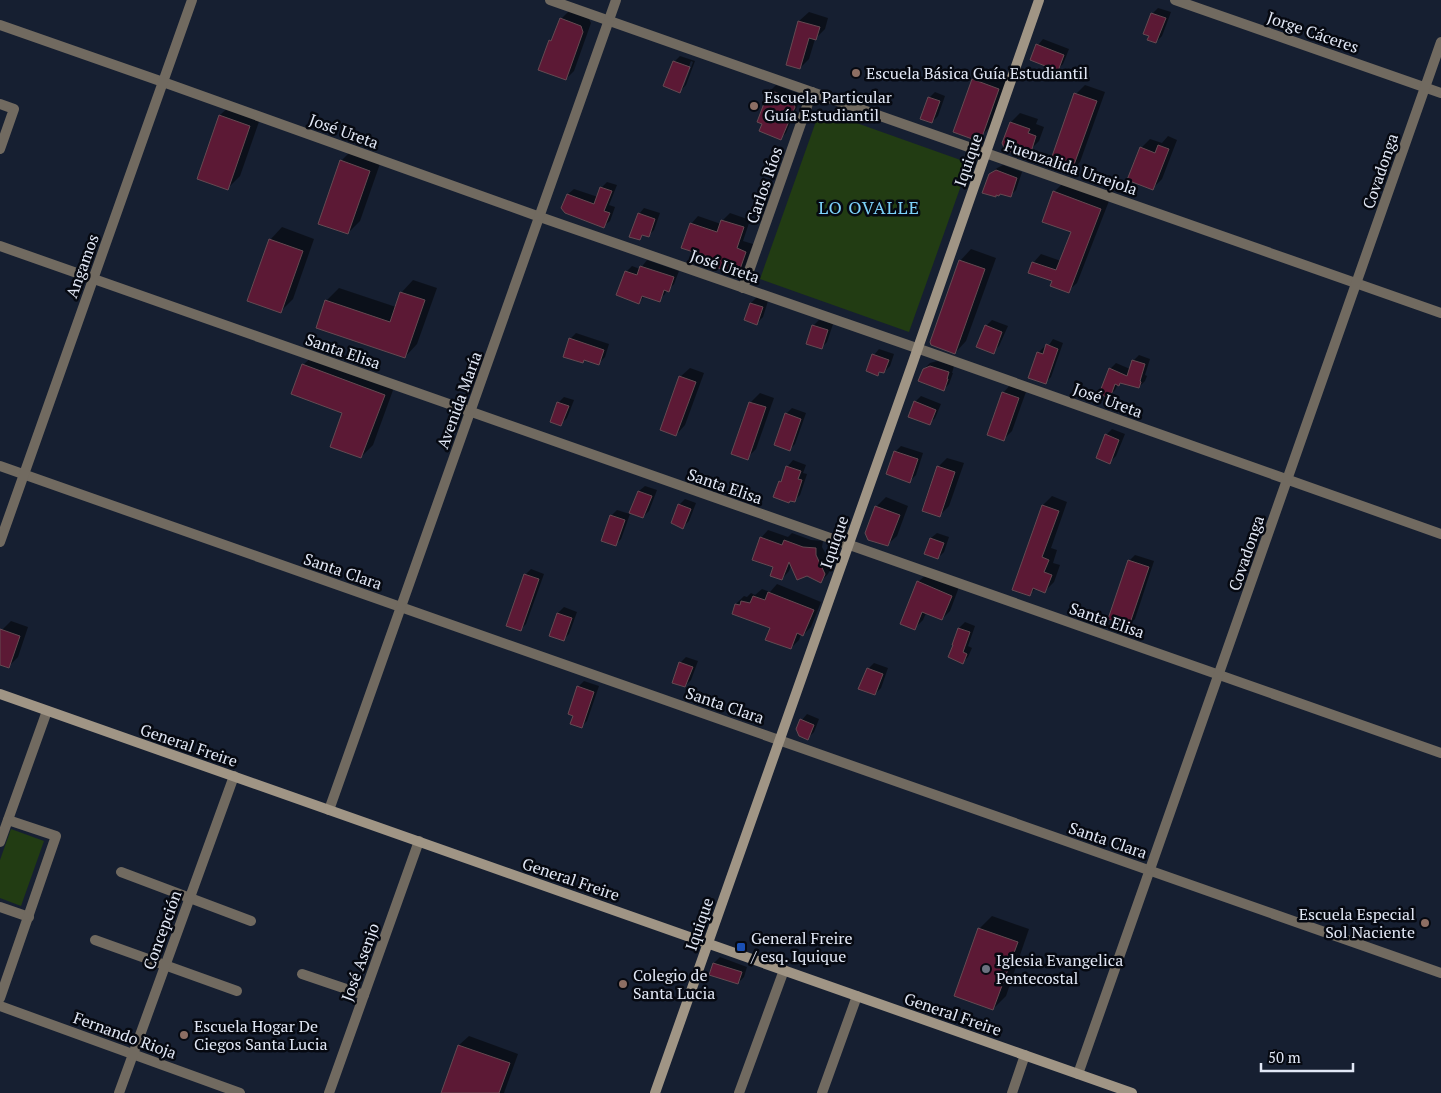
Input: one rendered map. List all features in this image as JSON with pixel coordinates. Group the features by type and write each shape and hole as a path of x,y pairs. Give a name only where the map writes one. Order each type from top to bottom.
{"street":[{"name":"Angamos","path":"0,542 192,0"},
{"name":"Fuenzalida Urrejola","path":"550,0 1441,313"},
{"name":"Avenida María","path":"329,810 616,0"},
{"name":"Iquique","path":"655,1093 1039,0"},
{"name":"Jorge Cáceres","path":"1175,0 1441,93"},
{"name":"José Ureta","path":"0,25 1441,534"},
{"name":"Covadonga","path":"1078,1074 1441,42"},
{"name":"Carlos Ríos","path":"743,288 812,92"},
{"path":"0,104 14,109 0,150"},
{"name":"Santa Elisa","path":"0,246 1441,753"},
{"name":"Santa Clara","path":"0,466 1441,973"},
{"name":"General Freire","path":"0,694 1132,1093"},
{"path":"0,842 47,711"},
{"name":"Concepción","path":"119,1093 234,776"},
{"path":"0,998 56,836 8,820"},
{"name":"José Asenjo","path":"329,1093 419,841"},
{"path":"121,872 251,921"},
{"path":"0,907 28,917"},
{"path":"95,940 237,991"},
{"path":"739,1093 784,970"},
{"path":"302,974 364,995"},
{"path":"822,1093 857,996"},
{"name":"Fernando Rioja","path":"0,1006 240,1093"},
{"path":"1012,1093 1025,1055"}],"green space":[{"path":"820,110 969,163 909,332 760,279"},
{"path":"11,829 44,841 21,906 0,898 0,860"}],"building":[{"path":"1151,13 1166,18 1156,43 1147,40 1149,36 1143,34"},
{"path":"560,18 581,26 583,32 566,80 538,70 549,40 551,41"},
{"path":"798,21 820,27 816,40 809,38 800,69 786,65"},
{"path":"1036,44 1064,55 1058,71 1030,60"},
{"path":"673,61 690,67 680,93 663,86"},
{"path":"972,79 999,89 982,137 975,140 953,132"},
{"path":"769,90 791,98 795,107 781,140 759,131 762,124 757,122"},
{"path":"1074,93 1097,101 1071,173 1049,165"},
{"path":"928,97 940,101 932,123 920,119"},
{"path":"219,115 250,126 228,190 197,179"},
{"path":"1010,122 1030,129 1028,133 1036,136 1031,152 1026,150 1024,156 1005,150 1002,143"},
{"path":"1158,145 1169,149 1153,190 1127,180 1140,147 1155,153"},
{"path":"340,160 370,171 348,234 318,224"},
{"path":"996,170 1017,178 1011,197 1000,194 999,196 996,195 996,197 982,193 989,174"},
{"path":"600,187 612,191 604,211 610,213 604,228 565,213 561,208 567,194 594,204"},
{"path":"1053,191 1101,209 1069,293 1050,286 1052,281 1028,273 1032,262 1056,270 1071,232 1042,222"},
{"path":"638,213 655,219 649,237 642,235 640,240 629,237"},
{"path":"721,220 744,227 737,248 746,252 738,275 709,265 712,258 681,248 690,223 717,232"},
{"path":"269,239 303,251 281,313 247,301"},
{"path":"959,260 985,269 955,354 931,345 930,342"},
{"path":"640,266 674,277 669,292 664,290 660,302 642,296 639,304 616,295 625,271 637,275"},
{"path":"400,292 425,300 405,358 316,328 325,300 390,322"},
{"path":"750,303 763,307 757,325 744,320"},
{"path":"812,325 828,330 822,349 806,344"},
{"path":"985,325 1002,332 994,354 976,347"},
{"path":"569,338 604,350 599,365 584,360 583,363 563,357"},
{"path":"1046,344 1058,349 1046,384 1028,378 1037,352 1043,354"},
{"path":"872,354 889,360 884,373 879,372 878,376 866,371"},
{"path":"1132,360 1145,364 1139,388 1120,383 1119,386 1115,384 1110,398 1099,394 1109,368 1127,376"},
{"path":"302,364 385,395 361,458 330,447 342,413 291,394"},
{"path":"930,366 949,372 944,391 918,381 923,369"},
{"path":"679,376 696,382 676,436 660,430"},
{"path":"1002,392 1019,398 1004,441 987,435"},
{"path":"914,401 936,410 930,425 908,417"},
{"path":"557,402 569,406 561,426 550,422"},
{"path":"749,402 766,407 748,460 731,454"},
{"path":"785,413 801,419 790,451 774,445"},
{"path":"1105,434 1119,440 1110,464 1096,458"},
{"path":"894,451 918,459 910,483 886,474"},
{"path":"786,466 801,471 798,479 802,480 795,502 790,501 789,503 773,497 779,481 781,482"},
{"path":"937,466 955,472 940,517 922,511"},
{"path":"638,491 652,496 643,518 629,513"},
{"path":"678,504 691,509 683,529 671,523"},
{"path":"1042,505 1059,511 1042,557 1049,560 1044,572 1052,575 1045,593 1033,588 1030,596 1012,590"},
{"path":"875,506 900,515 888,546 868,540 865,533"},
{"path":"610,515 625,520 616,546 601,541"},
{"path":"760,537 782,545 784,540 803,547 816,548 816,555 825,574 821,583 807,576 797,580 789,562 782,580 770,576 773,567 752,560"},
{"path":"930,538 944,543 938,559 924,554"},
{"path":"1128,560 1149,567 1129,626 1108,619"},
{"path":"524,574 539,579 521,631 506,626"},
{"path":"917,581 952,596 942,620 922,612 915,630 900,624"},
{"path":"768,592 814,610 803,636 797,633 791,649 765,640 770,628 732,614 735,604 740,605 741,601 750,603 753,596 765,600"},
{"path":"557,613 572,618 564,641 549,636"},
{"path":"958,628 970,632 963,652 967,654 963,664 948,657"},
{"path":"0,629 20,636 9,668 0,665"},
{"path":"679,662 693,667 685,687 672,683"},
{"path":"867,668 883,674 875,695 858,689"},
{"path":"577,686 594,692 582,728 570,724 573,716 568,714"},
{"path":"800,719 814,725 808,740 799,736 796,729"},
{"name":"Iglesia Evangelica Pentecostal","path":"978,928 1018,942 993,1010 954,996"},
{"path":"713,963 742,972 738,984 709,975"},
{"path":"458,1045 510,1063 499,1093 441,1093"}],"place":[{"name":"Escuela Básica Guía Estudiantil","path":"856,73"},
{"name":"Escuela Particular Guía Estudiantil","path":"754,106"},
{"name":"Escuela Especial Sol Naciente","path":"1425,923"},
{"name":"General Freire / esq. Iquique","path":"741,947"},
{"name":"Iglesia Evangelica Pentecostal","path":"986,969"},
{"name":"Colegio de Santa Lucia","path":"623,984"},
{"name":"Escuela Hogar De Ciegos Santa Lucia","path":"184,1035"}],"district":[{"name":"LO OVALLE","path":"869,207"}]}
